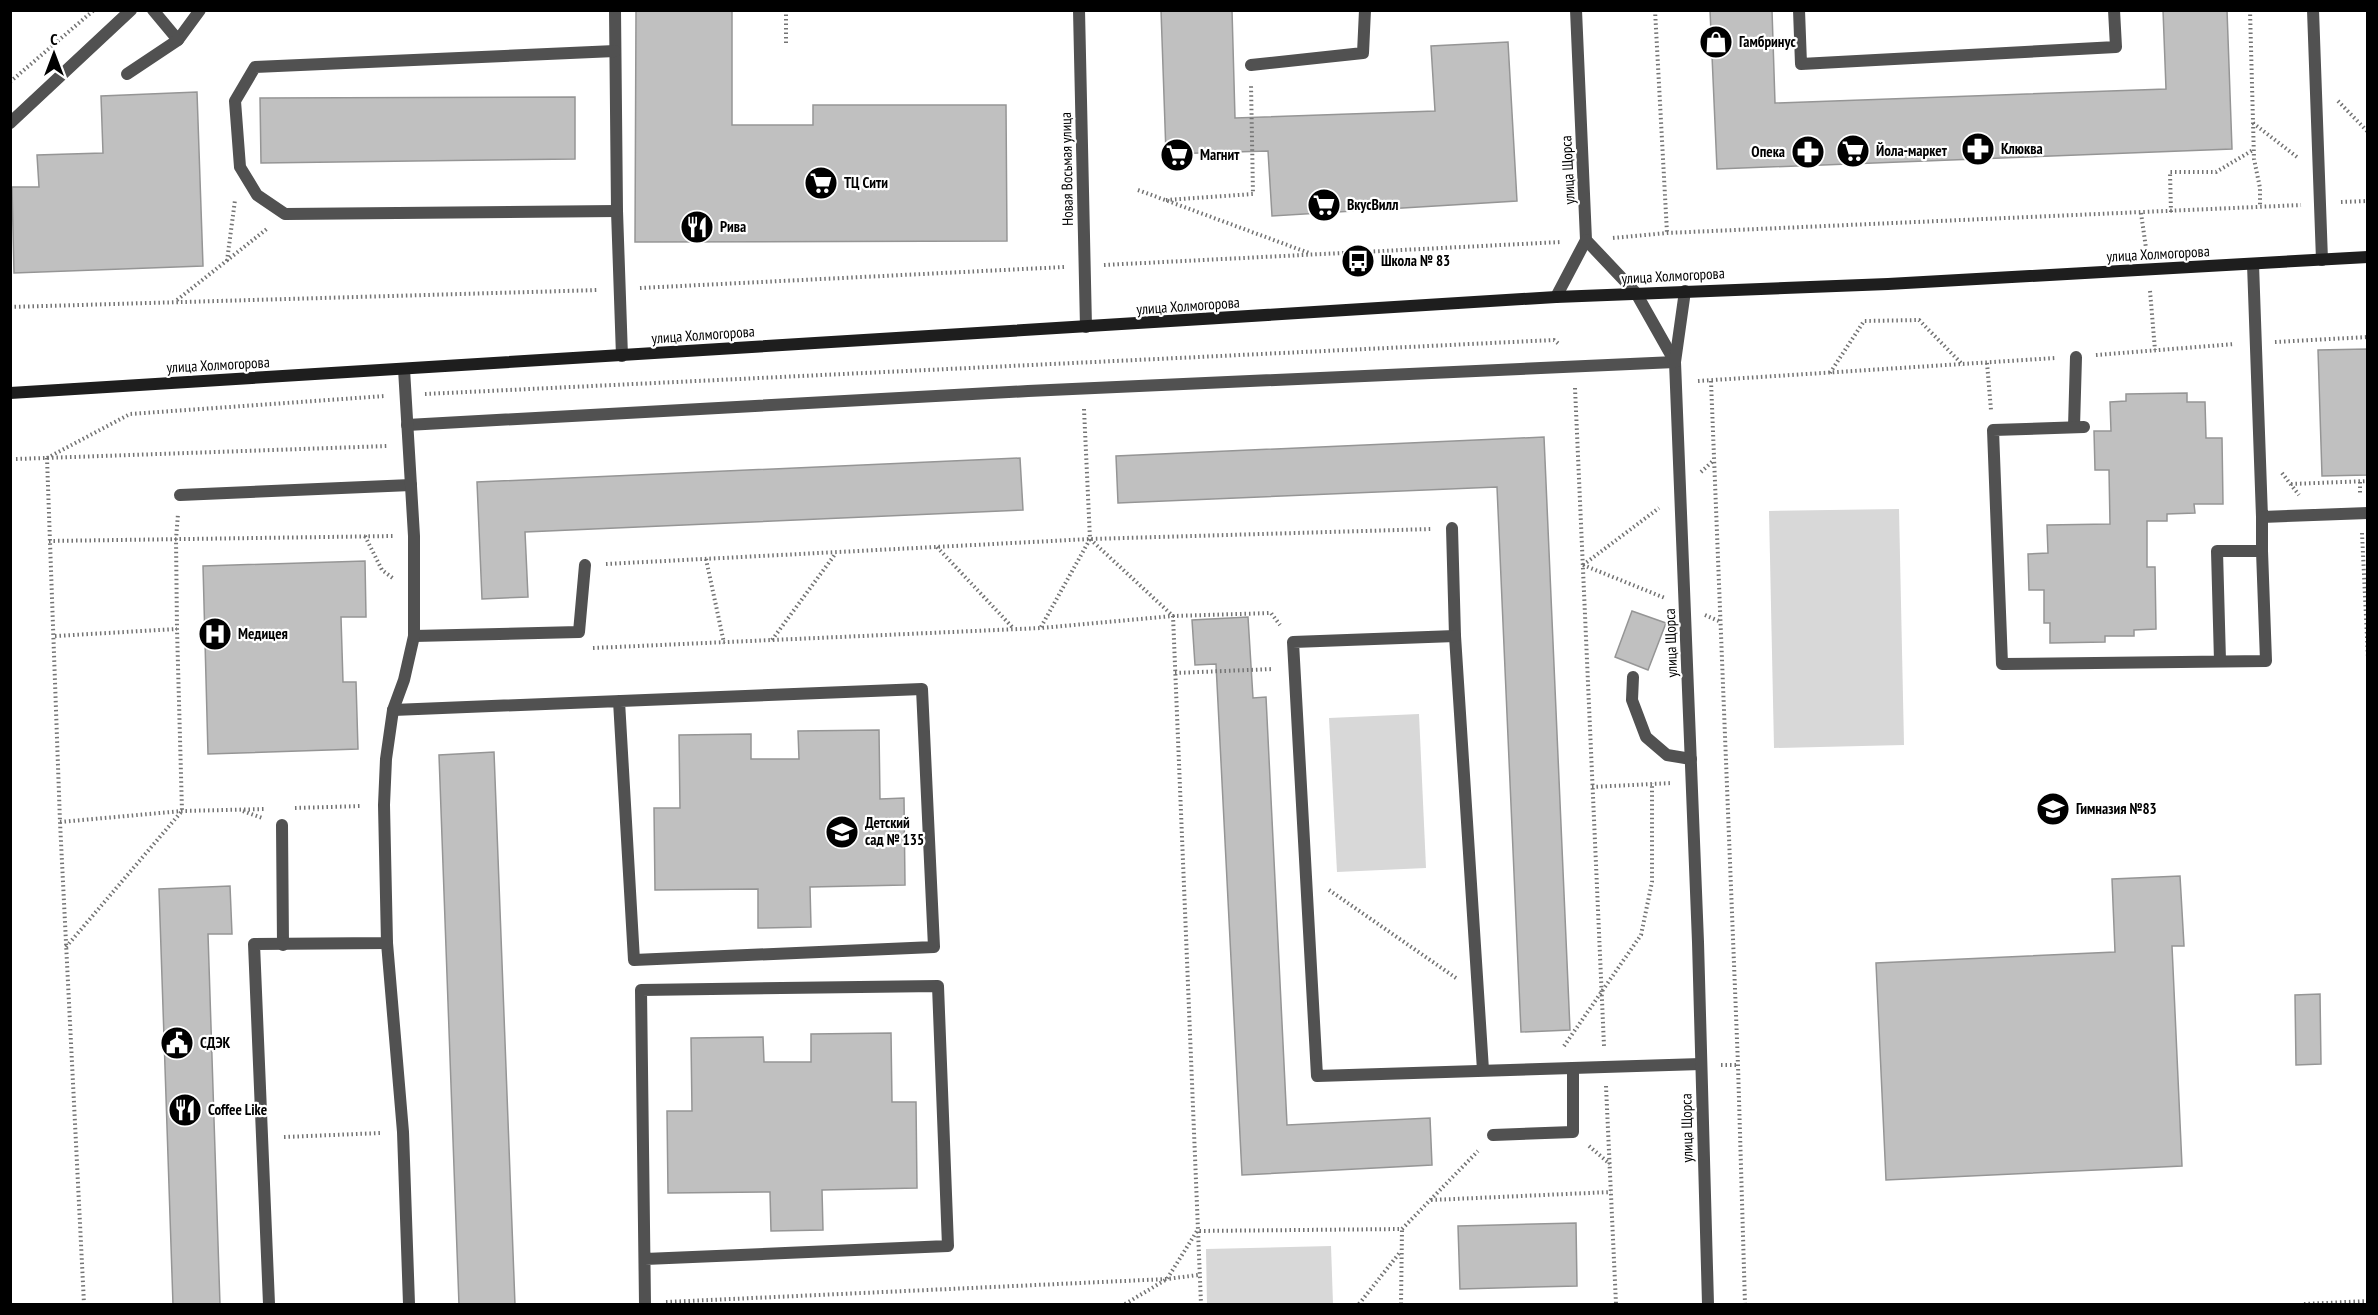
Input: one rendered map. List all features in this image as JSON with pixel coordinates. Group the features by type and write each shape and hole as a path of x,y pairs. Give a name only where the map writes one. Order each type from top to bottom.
{"main road":[{"name":"улица Холмогорова","path":"10,393 1556,297 1888,284 2367,257"}],"street":[{"path":"10,123 131,10"},
{"path":"153,10 178,40"},
{"path":"127,74 178,40 200,10"},
{"path":"615,10 617,211 622,356"},
{"name":"Новая Восьмая улица","path":"1079,10 1086,327"},
{"path":"1251,65 1363,53 1365,10"},
{"name":"улица Щорса","path":"1576,10 1586,240 1636,293 1675,362 1692,784 1708,1305"},
{"path":"1799,10 1801,64 2116,47 2114,10"},
{"path":"2313,10 2322,260"},
{"path":"615,51 255,67 235,101 240,167 257,195 285,214 617,211"},
{"path":"1556,297 1586,240"},
{"path":"2076,357 2079,427 1993,430 2002,664 2266,661 2253,264"},
{"path":"407,425 1016,391 1675,362 1685,291"},
{"path":"404,369 414,536 414,636 404,680 393,710 386,759 384,805 387,943 403,1132 409,1305"},
{"path":"180,495 411,485"},
{"path":"2262,517 2364,513"},
{"path":"1452,528 1455,636 1483,1070"},
{"path":"2220,661 2217,551 2262,551"},
{"path":"414,636 579,632 585,565"},
{"path":"1455,636 1293,642 1317,1076 1701,1064"},
{"path":"1633,678 1632,700 1646,737 1667,755 1691,759"},
{"path":"393,710 619,701 922,689 934,947 634,960 619,701"},
{"path":"282,825 283,945"},
{"path":"269,1305 254,944 387,943"},
{"path":"645,1259 948,1246 938,986 641,990 645,1304"},
{"path":"1493,1135 1573,1132 1573,1068"}],"path":[{"path":"10,82 94,10"},
{"path":"786,10 786,44"},
{"path":"1655,10 1667,232"},
{"path":"2250,10 2253,150 2260,188 2260,207"},
{"path":"1166,200 1253,194 1251,65"},
{"path":"2315,76 2367,132"},
{"path":"2253,122 2319,175"},
{"path":"2171,212 2170,172 2216,172 2253,150"},
{"path":"226,262 240,167"},
{"path":"1138,190 1313,254"},
{"path":"10,307 619,289 1512,246 1667,232 2171,212 2367,201"},
{"path":"176,301 285,214"},
{"path":"1830,373 1864,321 1920,320 1962,365"},
{"path":"1745,1305 1711,381 2367,337"},
{"path":"16,459 47,458 130,414 405,395 1554,340 1584,366 1575,388 1616,1305"},
{"path":"1987,363 1993,430"},
{"path":"1041,628 1090,539 1083,408 1075,390"},
{"path":"2259,444 2315,516"},
{"path":"47,458 60,822 84,1305"},
{"path":"1583,565 1680,491 1714,460"},
{"path":"2290,484 2367,481"},
{"path":"2360,482 2364,513 2367,658"},
{"path":"66,947 182,811 176,539 180,495"},
{"path":"585,565 1090,539 1452,528"},
{"path":"365,536 382,570 415,595"},
{"path":"49,541 414,536"},
{"path":"1090,539 1173,616 1201,1305"},
{"path":"937,547 1014,629"},
{"path":"772,640 837,552"},
{"path":"706,559 724,643"},
{"path":"1583,565 1720,622"},
{"path":"579,632 593,649 1041,628 1173,616 1271,613 1293,642"},
{"path":"55,636 177,629"},
{"path":"1175,673 1294,668"},
{"path":"1592,787 1652,783 1692,784"},
{"path":"1553,1046 1565,1046 1641,935 1652,882 1652,783"},
{"path":"291,809 384,805"},
{"path":"60,822 182,811 269,809"},
{"path":"1306,874 1479,993"},
{"path":"262,1138 403,1132"},
{"path":"1573,1132 1610,1164"},
{"path":"1401,1305 1402,1229 1493,1135"},
{"path":"1430,1200 1611,1192"},
{"path":"1197,1231 1402,1229"},
{"path":"1125,1305 1167,1279 1197,1231"},
{"path":"1359,1305 1402,1250"},
{"path":"645,1304 1167,1279 1198,1275"},
{"path":"2304,1305 2367,1301"}],"shaded area":[{"path":"1899,509 1904,745 1774,748 1769,511"},
{"path":"1419,714 1426,868 1337,872 1329,718"},
{"path":"1331,1246 1333,1304 1207,1304 1206,1249"}],"building":[{"name":"ТЦ Сити","path":"636,10 732,10 732,125 813,125 813,105 1006,105 1007,241 635,242"},
{"path":"1161,10 1232,10 1235,118 1435,111 1431,46 1508,42 1517,201 1272,216 1268,151 1166,154"},
{"path":"1710,10 1772,10 1775,103 2166,89 2163,10 2227,10 2232,149 1717,169"},
{"path":"197,92 203,266 14,273 12,187 39,187 37,155 103,153 101,96"},
{"path":"575,97 575,159 261,163 260,98"},
{"path":"2367,349 2367,475 2322,476 2318,350"},
{"path":"2187,393 2187,402 2205,402 2206,438 2222,438 2223,504 2194,504 2195,513 2167,514 2167,521 2147,521 2147,567 2155,567 2156,629 2134,630 2134,636 2105,636 2105,642 2050,643 2050,623 2044,623 2044,590 2029,590 2028,554 2048,553 2047,525 2110,524 2109,470 2095,470 2094,431 2111,431 2110,402 2126,401 2126,394"},
{"path":"1544,437 1570,1030 1521,1032 1497,487 1118,503 1116,456"},
{"path":"1020,458 1023,510 525,532 528,597 482,599 477,482"},
{"path":"365,561 366,617 341,617 343,682 356,682 358,749 208,754 203,566"},
{"path":"1632,611 1666,623 1648,670 1615,657"},
{"path":"1248,617 1253,698 1266,697 1287,1125 1430,1118 1432,1165 1242,1175 1216,664 1195,665 1192,620"},
{"path":"879,730 880,799 904,798 905,885 810,887 811,927 758,928 758,889 655,890 654,808 680,808 679,735 751,734 751,759 799,759 798,731"},
{"path":"494,752 515,1305 459,1305 439,755"},
{"path":"2180,876 2184,946 2172,946 2182,1166 1886,1180 1876,963 2115,952 2112,879"},
{"path":"230,886 232,934 208,934 220,1305 173,1305 159,889"},
{"path":"2320,994 2321,1064 2296,1065 2295,995"},
{"path":"891,1033 892,1102 916,1102 917,1188 822,1190 823,1230 771,1231 770,1192 668,1193 667,1111 692,1111 691,1038 763,1037 764,1062 811,1062 811,1034"},
{"path":"1576,1223 1577,1286 1460,1289 1458,1226"}],"place":[{"name":"Гамбринус","path":"1716,42"},
{"name":"Клюква","path":"1978,149"},
{"name":"Йола-маркет","path":"1853,151"},
{"name":"Опека","path":"1808,152"},
{"name":"Магнит","path":"1177,155"},
{"name":"ТЦ Сити","path":"821,183"},
{"name":"ВкусВилл","path":"1324,205"},
{"name":"Рива","path":"697,227"},
{"name":"Школа № 83","path":"1358,261"},
{"name":"Медицея","path":"215,634"},
{"name":"Гимназия №83","path":"2053,809"},
{"name":"Детский сад № 135","path":"842,832"},
{"name":"СДЭК","path":"177,1043"},
{"name":"Coffee Like","path":"185,1110"}]}
